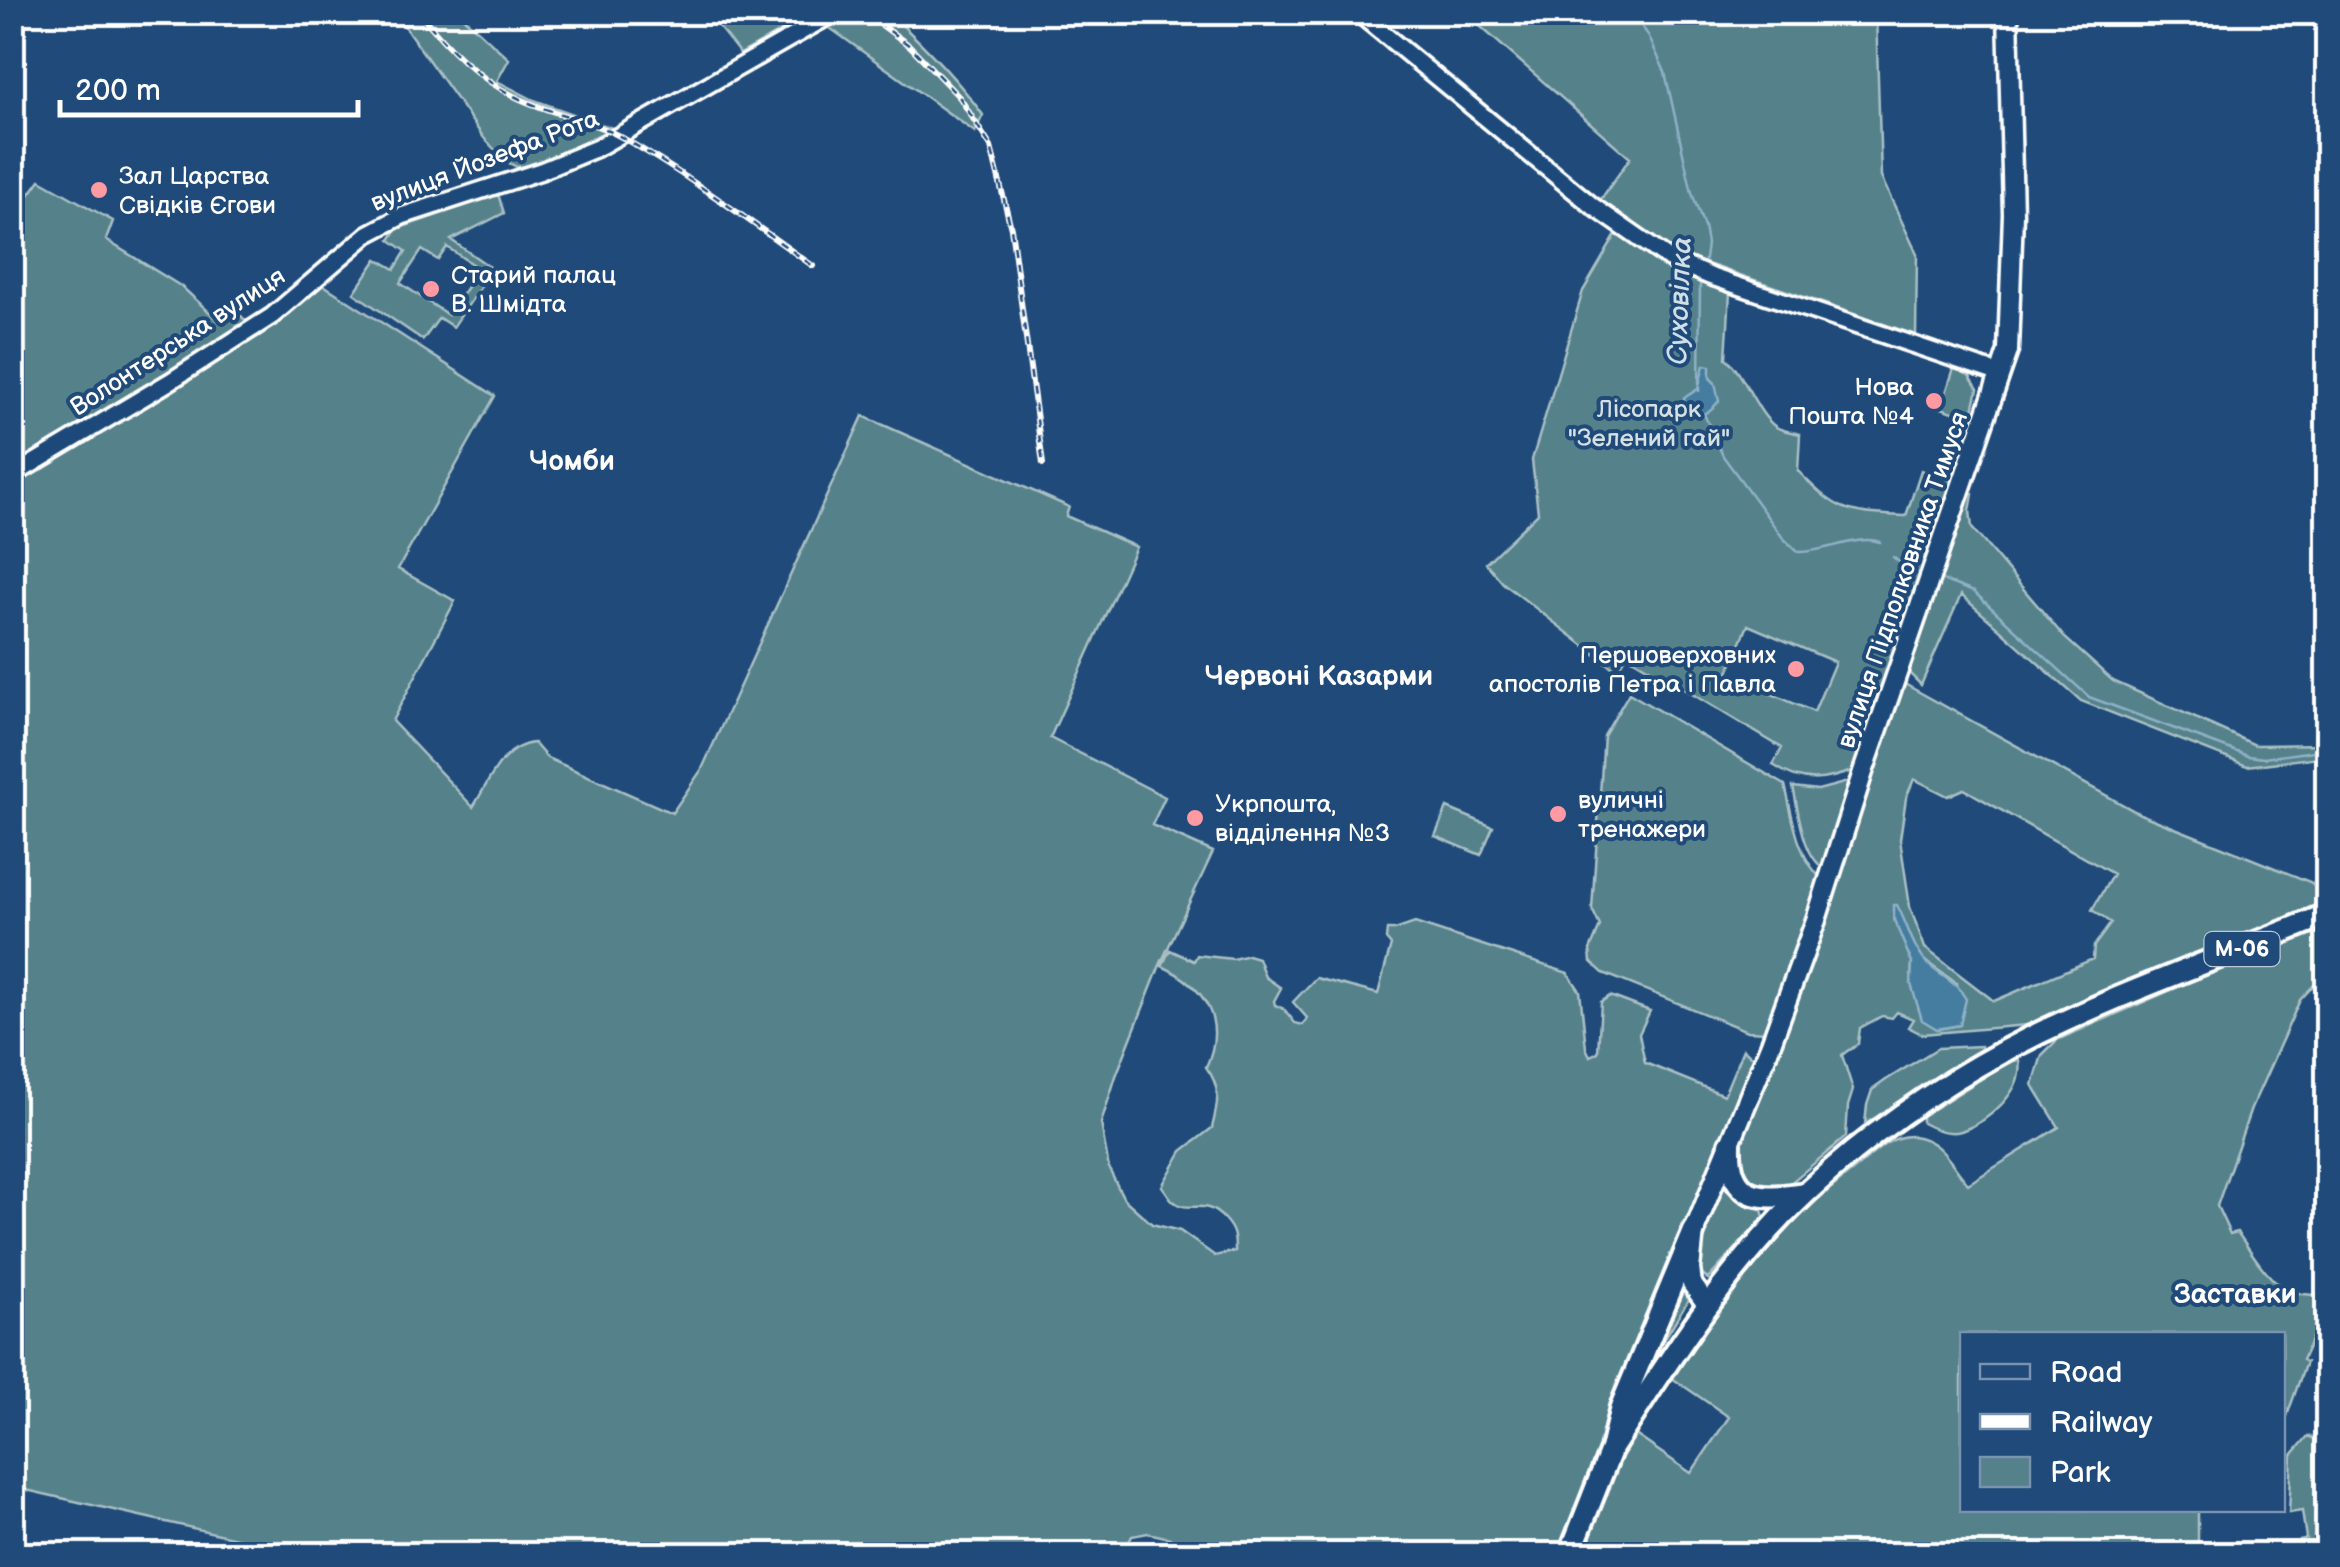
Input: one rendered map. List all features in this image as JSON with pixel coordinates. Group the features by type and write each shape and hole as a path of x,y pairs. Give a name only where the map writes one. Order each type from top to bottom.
{"highway":[{"name":"М-06","path":"1570,1554 1611,1450 1662,1369 1708,1306 1806,1193 1876,1134 2006,1050 2328,914"},
{"path":"1730,1144 1732,1174 1746,1191 1769,1198 1806,1193"},
{"path":"1611,1450 1621,1407 1694,1231"}],"main road":[{"name":"вулиця Підполковника Тимуся","path":"1708,1306 1692,1284 1694,1231 1816,920 2008,351 2013,214 2008,12"}],"street":[{"name":"вулиця Йозефа Рота","path":"317,278 351,246 396,219 541,171 597,148 836,12"},
{"path":"1356,12 1594,207 1669,259 2000,374"},
{"name":"Волонтерська вулиця","path":"12,476 258,326 317,278"}],"green space":[{"path":"395,13 459,13 509,59 497,81 534,100 612,128 537,165 517,167 505,161 484,138"},
{"path":"701,13 813,13 740,54 714,21"},
{"path":"851,13 889,13 950,74 983,115 975,132 827,26"},
{"path":"1465,13 1876,13 1881,177 1917,254 1916,335 1672,250 1599,202 1630,158"},
{"path":"40,180 113,221 106,240 182,287 218,320 239,314 251,326 13,466 13,217"},
{"path":"498,194 504,213 451,240 493,269 453,327 439,318 423,340 354,293 377,259 395,269 406,251 390,240 397,229","holes":["447,247 479,269 448,315 400,283 422,250 438,260"]},
{"name":"Лісопарк \"Зелений гай\"","path":"1617,233 1665,268 1730,292 1726,358 1769,421 1800,434 1798,471 1835,503 1857,512 1906,516 1921,470 1955,481 1857,769 1814,779 1794,776 1773,765 1782,748 1627,655 1617,671 1503,583 1486,563 1538,513 1532,460 1583,291","holes":["1748,625 1835,662 1814,712 1727,675"]},
{"path":"322,284 495,396 398,569 455,601 392,721 473,807 505,758 523,745 534,743 547,758 672,813 702,769 863,416 1069,507 1066,516 1136,547 1050,738 1165,797 1152,825 1213,852 1160,965 1101,1123 1109,1169 1124,1199 1152,1224 1180,1231 1215,1256 1235,1251 1232,1231 1225,1220 1210,1209 1178,1204 1162,1186 1182,1151 1212,1128 1217,1096 1215,1082 1206,1067 1212,1050 1213,1020 1190,984 1162,966 1170,950 1194,961 1197,955 1258,958 1265,977 1281,988 1275,1005 1284,1009 1295,1023 1303,1025 1307,1018 1293,1002 1316,978 1378,994 1391,945 1386,939 1387,930 1415,923 1568,973 1580,991 1590,1056 1598,1052 1601,1002 1610,996 1650,1011 1639,1034 1645,1063 1724,1095 1743,1049 1756,1060 1562,1554 1174,1554 1170,1538 1148,1533 1132,1536 1123,1554 306,1554 13,1487 12,484 173,388"},
{"path":"1954,368 1969,375 1978,389 1971,418 1941,408"},
{"path":"1965,492 1973,494 1972,528 2064,637 2113,681 2255,745 2327,744 2327,756 2247,766 2081,701 1961,595 1921,685 1907,671"},
{"path":"1901,682 2140,814 2310,882 2324,892 2322,902 2051,1023 1922,1034 1908,1027 1913,1019 1897,1012 1892,1018 1882,1016 1860,1028 1858,1043 1842,1055 1853,1090 1846,1137 1782,1190 1759,1188 1744,1178 1736,1147","holes":["1914,779 1948,796 1964,789 2113,874 2092,910 2111,923 2094,946 2093,959 1994,1001 1925,948 1910,907 1900,839 1906,798","1925,961 1956,983 1960,1025 1937,1029 1911,976 1912,963"]},
{"path":"1629,693 1785,785 1802,849 1824,881 1768,1032 1747,1031 1603,973 1591,962 1590,950 1600,926 1592,909 1604,736"},
{"path":"1855,780 1826,870 1807,844 1793,787 1818,790"},
{"path":"1447,808 1493,827 1481,855 1435,836"},
{"path":"2327,922 2327,971 2300,1000 2251,1109 2217,1206 2230,1234 2237,1232 2264,1269 2283,1287 2310,1295 2327,1293 2327,1315 2322,1316 2302,1360 2306,1362 2287,1416 2285,1332 1960,1332 1960,1512 2198,1512 2198,1554 1581,1554 1631,1432 1691,1473 1729,1417 1669,1376 1778,1235 1897,1138 1912,1136 1931,1142 1968,1184 2059,1127 2033,1085 2042,1055 2057,1040"},
{"path":"1981,1046 1865,1124 1872,1090 1886,1080 1938,1048"},
{"path":"2012,1060 2019,1061 2016,1083 1993,1113 1961,1131 1936,1129 1922,1123 1922,1116"},
{"path":"1730,1185 1762,1210 1764,1217 1708,1279 1701,1274 1703,1240 1724,1187"},
{"path":"1679,1283 1688,1300 1650,1363"},
{"path":"2308,1436 2327,1444 2327,1554 2302,1554 2299,1540 2306,1538 2302,1511 2289,1513 2292,1455"}],"water":[{"path":"1704,365 1710,366 1719,401 1708,412 1695,415 1685,410 1684,398 1698,389"},
{"path":"1894,905 1924,959 1966,999 1960,1025 1937,1029 1922,1020 1911,984 1912,963 1894,920"}],"waterway":[{"name":"Суховілка","path":"1631,12 1648,35 1665,72 1692,193 1704,227 1704,267"},
{"name":"Суховілка","path":"1699,391 1700,280"},
{"name":"Суховілка","path":"1704,414 1723,456 1783,538 1798,552 1861,540 1880,542"},
{"name":"Суховілка","path":"1893,557 1909,570 1921,573"},
{"name":"Суховілка","path":"1939,579 1974,592 2089,697 2248,756 2264,758 2328,749"}],"railway":[{"path":"419,12 451,49 501,89 623,138 813,266"},
{"path":"864,12 910,46 960,98 991,147 1011,228 1043,464"}],"place":[{"name":"Зал Царства Свідків Єгови","path":"99,190"},
{"name":"Старий палац В. Шмідта","path":"431,289"},
{"name":"Нова Пошта №4","path":"1934,401"},
{"name":"Першоверховних апостолів Петра і Павла","path":"1796,669"},
{"name":"вуличні тренажери","path":"1558,814"},
{"name":"Укрпошта, відділення №3","path":"1195,818"}],"district":[{"name":"Чомби","path":"572,461"},
{"name":"Червоні Казарми","path":"1319,676"},
{"name":"Заставки","path":"2235,1294"}]}
